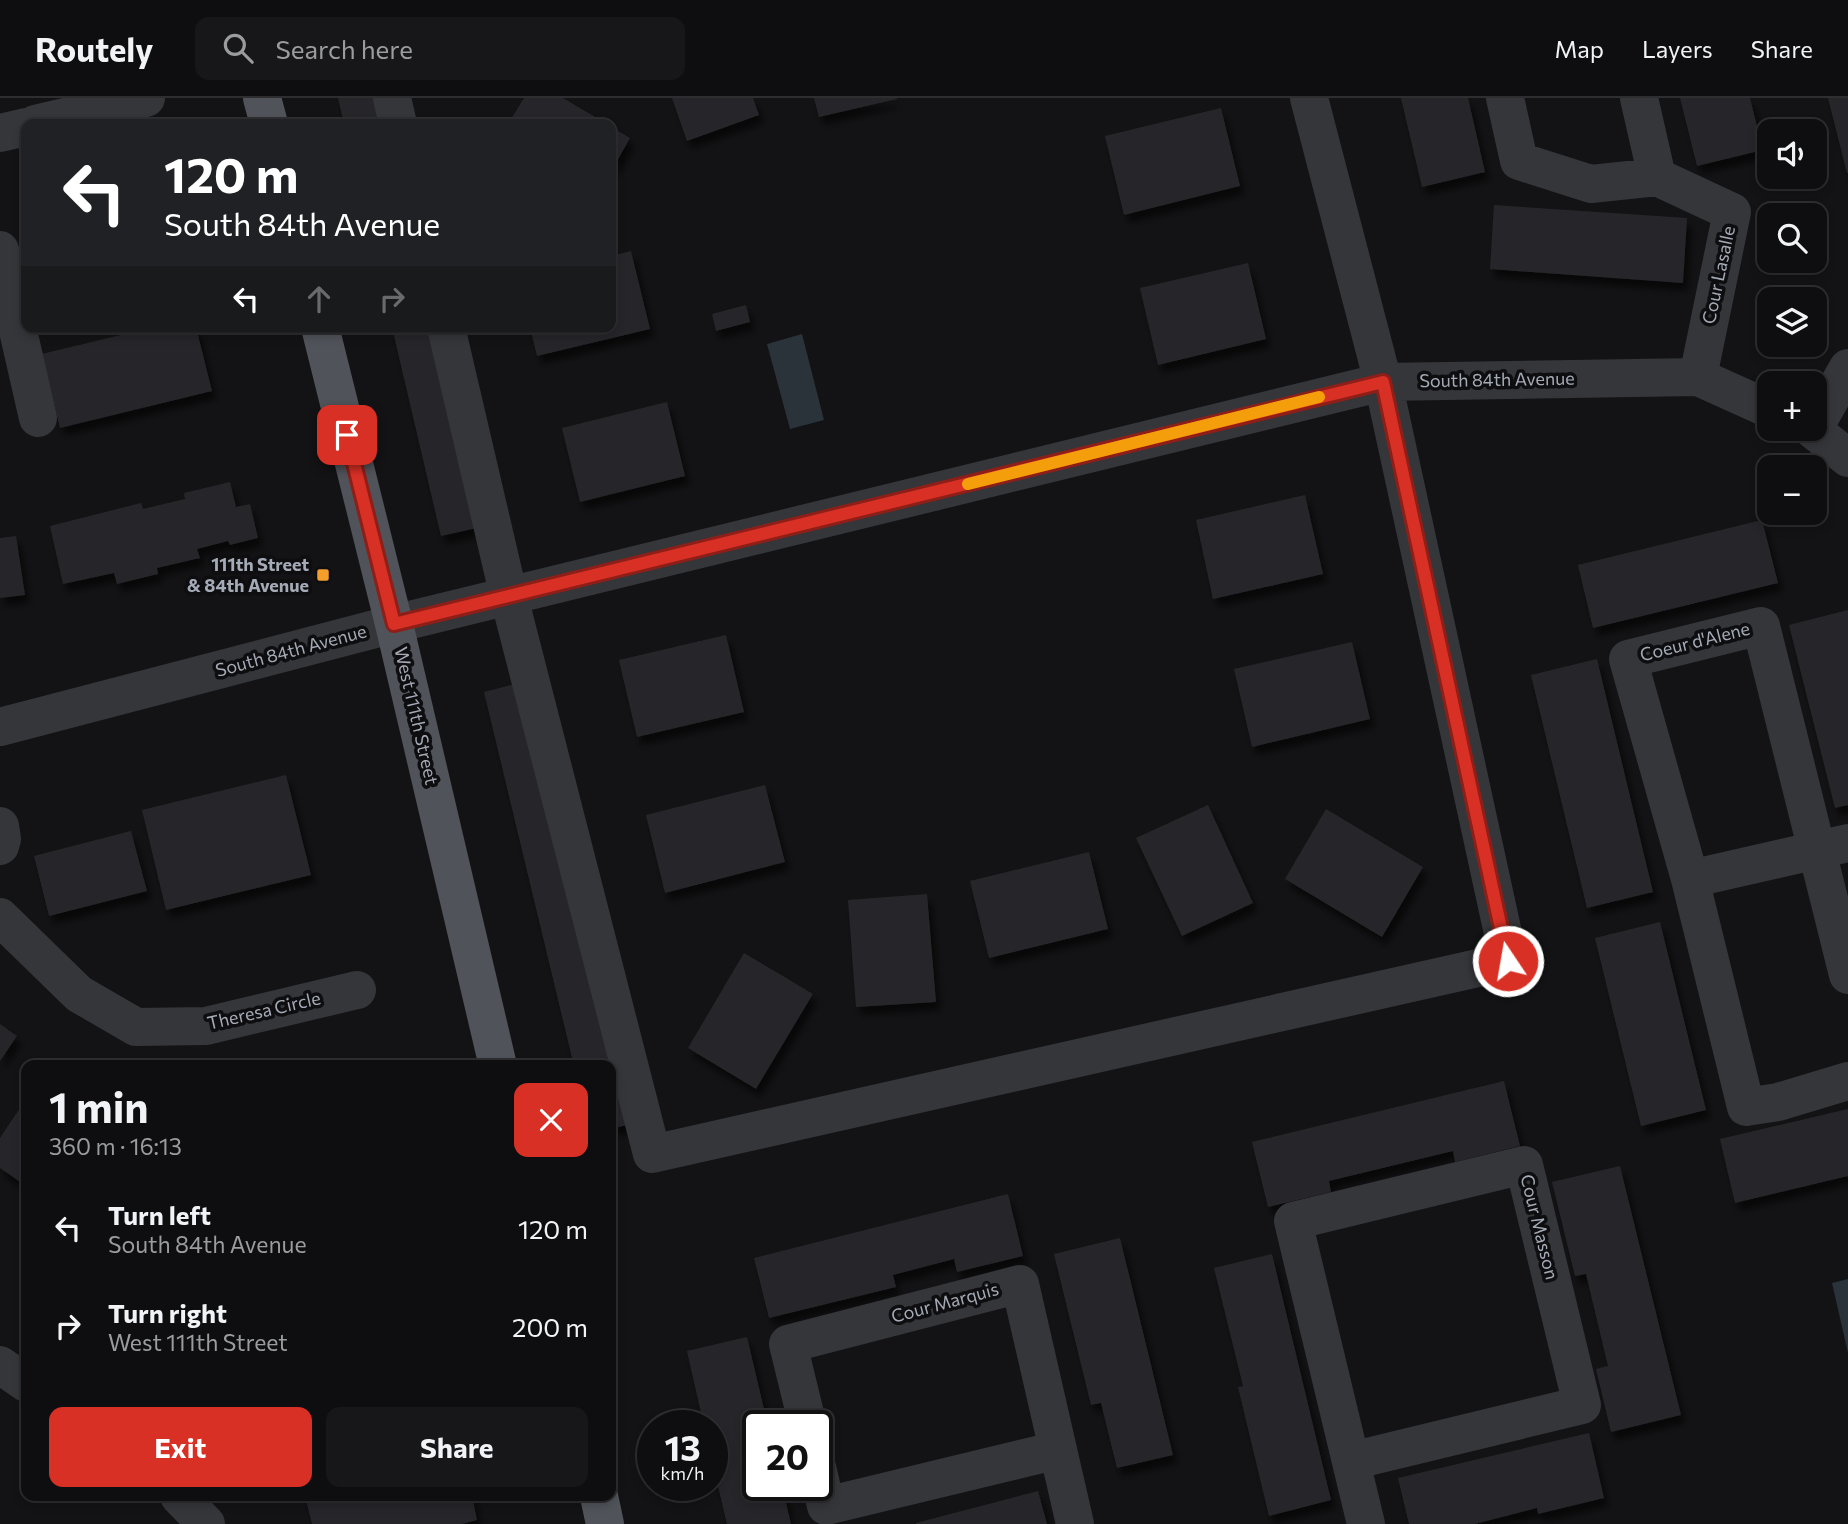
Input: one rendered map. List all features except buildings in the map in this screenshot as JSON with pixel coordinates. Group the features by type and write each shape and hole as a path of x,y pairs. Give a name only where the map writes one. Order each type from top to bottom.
{"main road":[{"path":"262,98 268,119"},
{"name":"West 111th Street","path":"321,333 394,624 497,1060"},
{"path":"600,1501 606,1524"}],"street":[{"path":"82,119 146,98"},
{"path":"392,98 397,119"},
{"path":"447,333 509,597 652,1154 1508,961 1383,382 1308,98"},
{"path":"1505,98 1518,161 1591,184 1657,177 1639,98"},
{"path":"0,133 21,128"},
{"name":"Cour Lasalle","path":"1657,177 1732,212 1698,377"},
{"path":"0,250 18,299 21,317"},
{"path":"24,333 38,418"},
{"path":"1827,404 1848,368"},
{"name":"South 84th Avenue","path":"0,727 394,624 1383,382 1698,377 1757,404"},
{"path":"1827,440 1848,458"},
{"name":"Coeur d'Alene","path":"1848,975 1833,846 1760,626 1628,659 1690,879 1746,1107 1779,1102 1848,1082"},
{"path":"0,826 0,846"},
{"path":"1690,879 1833,846"},
{"name":"Theresa Circle","path":"0,917 79,994 136,1027 206,1026 357,990"},
{"name":"Cour Masson","path":"1351,1461 1582,1405 1524,1165 1293,1221 1366,1524"},
{"name":"Cour Marquis","path":"803,1410 788,1344 1020,1283 1075,1524"},
{"path":"0,1365 21,1380"},
{"path":"826,1501 827,1506 1058,1450"},
{"path":"184,1501 206,1524"}],"shaded area":[{"path":"802,334 824,420 790,429 767,344"},
{"path":"1848,1279 1848,1353 1832,1283"}],"slow traffic":[{"path":"968,484 1319,397"}],"place":[{"name":"111th Street & 84th Avenue","path":"323,575"}],"route":[{"path":"347,435 394,624 1383,382 1508,961"}]}
